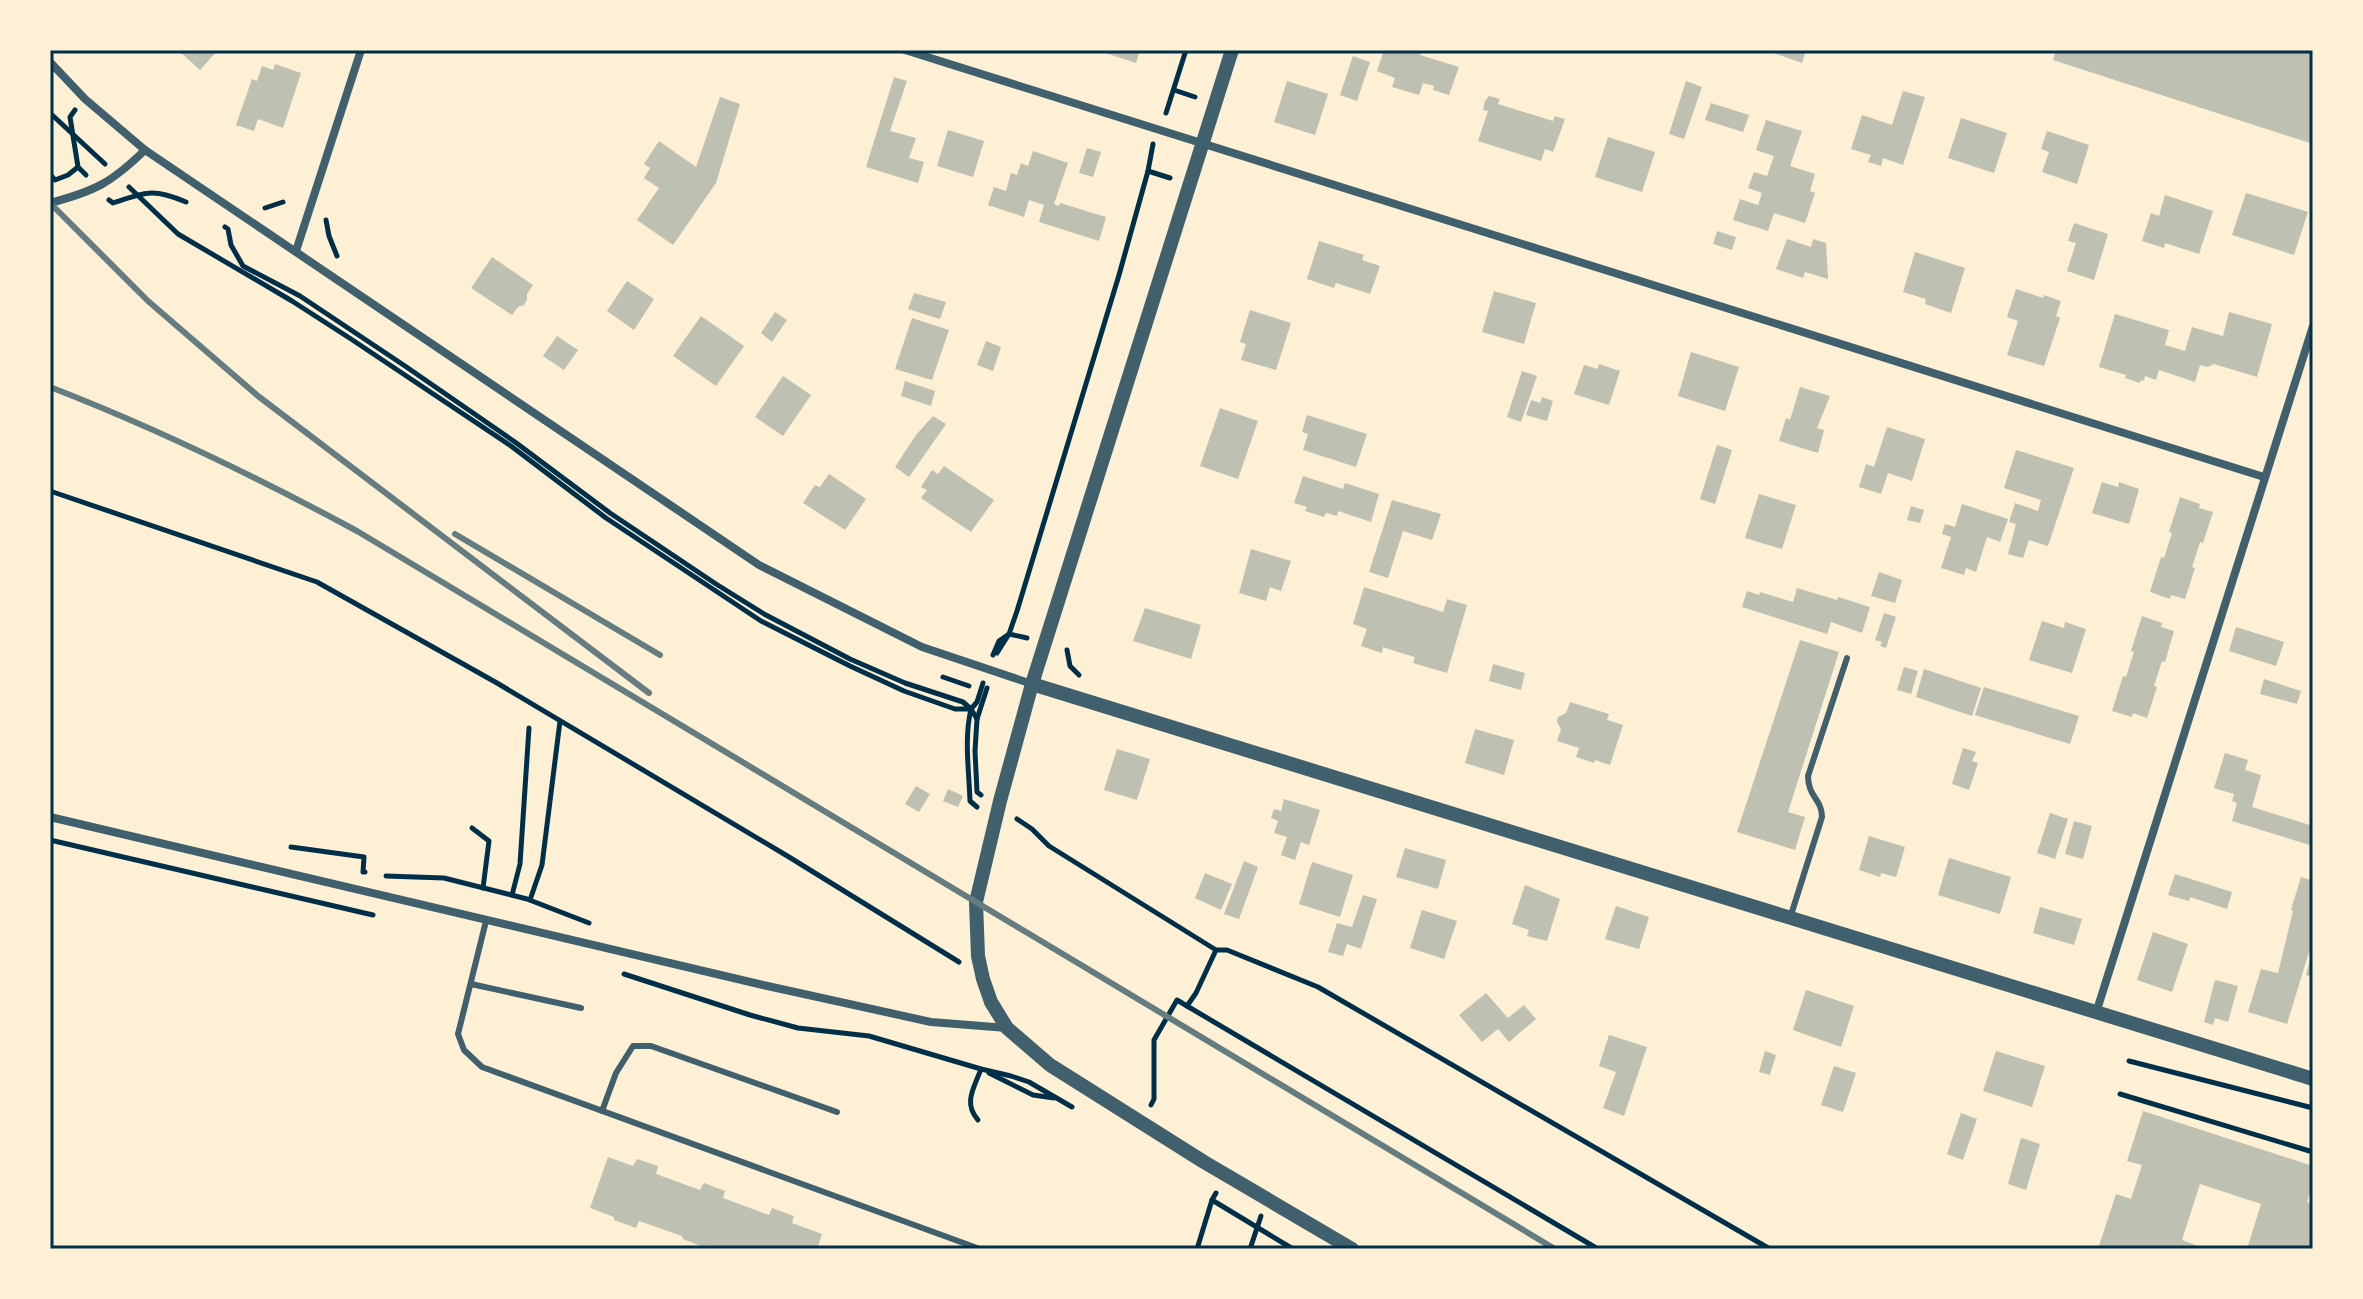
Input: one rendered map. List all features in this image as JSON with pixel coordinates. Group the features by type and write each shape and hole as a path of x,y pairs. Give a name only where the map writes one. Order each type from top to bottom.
{"street":[{"path":"296,251 361,50"},
{"path":"905,50 2264,477"},
{"path":"1232,50 1032,684 976,902 977,948 991,1002 1007,1028 1050,1065 1352,1249"},
{"path":"50,62 85,99 145,150 759,565 900,638 987,670 2313,1079"},
{"path":"50,203 98,188 117,176 145,150"},
{"path":"2096,1013 2313,326"},
{"path":"50,817 763,985 931,1022 1007,1028"}],"lane":[{"path":"1790,918 1822,812 1811,795 1808,776 1847,658"},
{"path":"486,921 458,1034 464,1050 482,1067 980,1249"},
{"path":"471,984 581,1008"},
{"path":"602,1111 616,1073 633,1046 651,1046 837,1112"}],"path":[{"path":"1161,112 1166,113 1186,50"},
{"path":"85,99 70,117 78,167 113,203 152,191 190,203"},
{"path":"50,113 178,234 351,339 511,446 606,518 761,621 904,691 955,709 971,709"},
{"path":"998,807 976,807 970,801 968,721 999,641 1009,634 1119,275 1153,147"},
{"path":"50,174 55,180 78,167"},
{"path":"259,207 266,208 283,202"},
{"path":"329,208 326,219 329,236 342,262"},
{"path":"220,224 228,229 231,245 243,266 300,296 405,366 610,513 716,584 764,614 850,659 905,683 963,702 977,719"},
{"path":"50,491 317,582 560,721 928,941 983,979"},
{"path":"1009,634 1067,649"},
{"path":"943,677 969,686"},
{"path":"986,690 977,719 977,792 1032,829 1049,846 1216,950 1227,950 1318,987 1770,1249"},
{"path":"530,900 542,865 560,721"},
{"path":"512,895 520,864 529,728"},
{"path":"1012,830 1015,817"},
{"path":"472,828 489,841 483,888"},
{"path":"50,840 374,915"},
{"path":"291,847 364,857 363,872 375,876 434,876 512,895 597,926"},
{"path":"619,950 615,972 798,1028 869,1036 1029,1082 1082,1113"},
{"path":"1187,1006 1216,950"},
{"path":"1140,1100 1151,1106 1154,1099 1154,1040 1177,1000 1598,1249"},
{"path":"2129,1061 2313,1108"},
{"path":"981,1069 1033,1095 1058,1099"},
{"path":"978,1120 969,1103 981,1069"},
{"path":"2120,1094 2313,1152"},
{"path":"1197,1249 1212,1200 1227,1175"},
{"path":"1212,1200 1293,1249"},
{"path":"1250,1249 1262,1215"}],"building":[{"path":"178,50 218,50 200,70"},
{"path":"1096,50 1140,50 1136,63"},
{"path":"1384,50 1422,50 1420,55 1459,67 1449,95 1423,83 1419,95 1392,87 1395,78 1377,71"},
{"path":"1765,50 1806,50 1802,63"},
{"path":"2056,50 2313,50 2313,144 2053,60"},
{"path":"1353,56 1370,62 1357,101 1340,95"},
{"path":"275,64 301,73 283,128 258,119 254,131 236,125 252,79 257,81 262,66 273,70"},
{"path":"894,77 907,81 890,131 916,138 909,158 924,162 918,183 866,167"},
{"path":"1287,81 1328,94 1315,135 1274,122"},
{"path":"1686,81 1702,87 1684,139 1669,134"},
{"path":"1903,91 1925,97 1903,165 1883,158 1881,166 1868,162 1871,155 1851,149 1862,115 1892,125"},
{"path":"1489,96 1500,99 1498,104 1553,121 1555,116 1565,119 1553,152 1545,149 1541,161 1478,141 1488,111 1483,110 1485,101"},
{"path":"720,97 740,104 716,183 673,245 637,220 659,188 644,178 650,168 644,164 659,141 696,167"},
{"path":"1711,103 1749,115 1743,132 1705,120"},
{"path":"1961,118 2007,133 1994,173 1948,158"},
{"path":"1766,120 1802,131 1790,166 1815,174 1810,191 1815,193 1805,223 1774,213 1768,231 1733,220 1740,199 1758,205 1762,193 1748,188 1754,172 1767,176 1774,156 1756,150"},
{"path":"948,130 984,141 973,177 937,166"},
{"path":"2047,131 2089,145 2077,184 2042,172 2049,152 2041,149"},
{"path":"1608,137 1655,152 1642,192 1595,177"},
{"path":"1087,148 1101,152 1093,177 1079,173"},
{"path":"1033,151 1068,163 1054,204 1059,206 1060,203 1106,217 1099,241 1039,222 1044,205 1029,200 1024,217 988,205 994,187 1006,191 1011,173 1017,175 1021,163 1028,166"},
{"path":"2246,193 2308,212 2294,255 2232,235"},
{"path":"2165,195 2213,211 2199,254 2165,243 2164,248 2142,241 2151,213 2159,216"},
{"path":"2074,223 2108,234 2094,280 2067,271 2076,243 2068,241"},
{"path":"1717,231 1736,237 1732,250 1713,244"},
{"path":"1787,239 1811,247 1813,239 1826,243 1828,279 1805,272 1803,278 1776,269"},
{"path":"1319,241 1364,255 1362,260 1380,266 1370,294 1336,283 1334,288 1307,279"},
{"path":"1915,252 1965,268 1951,313 1925,304 1926,299 1903,292"},
{"path":"492,257 533,285 524,305 512,315 471,288"},
{"path":"627,281 654,299 634,330 607,311"},
{"path":"2016,289 2061,301 2056,316 2060,318 2044,366 2007,355 2018,321 2007,317"},
{"path":"1494,291 1536,303 1524,344 1482,332"},
{"path":"914,293 946,302 940,319 908,309"},
{"path":"1250,310 1291,323 1276,370 1241,360 1246,344 1240,342"},
{"path":"775,312 787,320 772,342 761,333"},
{"path":"2229,312 2272,324 2257,377 2214,364 2208,367 2200,365 2195,382 2159,370 2156,380 2145,376 2140,383 2099,367 2115,314 2169,330 2165,345 2185,351 2192,327 2223,336"},
{"path":"701,316 744,346 716,386 673,356"},
{"path":"912,318 949,330 932,380 895,369"},
{"path":"557,336 578,350 564,370 543,356"},
{"path":"986,341 1001,347 993,371 977,365"},
{"path":"1691,352 1739,367 1725,411 1678,396"},
{"path":"1599,364 1620,371 1609,405 1574,394 1584,365 1598,369"},
{"path":"1522,371 1537,376 1521,422 1507,417"},
{"path":"783,376 811,395 783,436 755,417"},
{"path":"905,381 935,391 931,406 901,396"},
{"path":"1800,387 1830,396 1817,428 1824,430 1818,453 1779,441 1786,418 1790,420"},
{"path":"1542,397 1553,401 1547,421 1526,415 1531,400 1540,403"},
{"path":"1220,408 1258,421 1238,479 1200,466"},
{"path":"1307,415 1367,434 1356,467 1303,450 1308,434 1302,432"},
{"path":"933,416 946,424 909,477 895,467"},
{"path":"1887,427 1925,439 1912,481 1888,473 1881,494 1859,487 1866,464 1874,467"},
{"path":"1717,445 1732,450 1715,504 1700,499"},
{"path":"2016,450 2074,468 2048,546 2029,540 2023,558 2008,554 2016,524 2009,522 2015,503 2038,511 2041,500 2004,488"},
{"path":"944,466 994,500 971,532 921,498 927,490 921,487 932,470 938,474"},
{"path":"829,474 866,499 845,530 803,503 815,485 820,487"},
{"path":"1303,476 1343,489 1345,483 1379,494 1371,522 1338,511 1337,516 1326,513 1324,517 1305,511 1307,507 1294,503"},
{"path":"2102,482 2118,487 2119,482 2139,489 2129,524 2092,513"},
{"path":"1759,494 1796,505 1782,549 1745,538"},
{"path":"2180,497 2213,512 2203,543 2200,542 2185,599 2171,595 2170,599 2150,592 2172,533 2169,532"},
{"path":"1392,500 1441,514 1432,540 1403,531 1388,578 1369,572"},
{"path":"1962,504 2008,519 2000,542 1987,537 1976,572 1966,568 1964,575 1941,568 1951,537 1942,534 1945,524 1955,527"},
{"path":"1911,506 1924,510 1920,523 1907,520"},
{"path":"1251,549 1291,561 1281,591 1270,587 1266,601 1239,593"},
{"path":"1879,572 1902,580 1895,603 1871,596"},
{"path":"1364,587 1443,612 1447,599 1467,605 1447,673 1413,663 1415,657 1383,647 1382,653 1361,646 1367,629 1353,624"},
{"path":"1797,588 1870,607 1862,633 1831,622 1827,634 1742,607 1747,591 1793,602"},
{"path":"1145,608 1201,625 1191,659 1133,641"},
{"path":"1884,613 1896,617 1886,648 1880,646 1882,642 1875,640"},
{"path":"2142,616 2174,631 2154,686 2157,687 2147,718 2112,711 2134,652 2131,651"},
{"path":"2042,621 2064,628 2065,622 2086,629 2072,673 2029,660"},
{"path":"2236,627 2284,642 2276,666 2229,651"},
{"path":"1800,640 1839,652 1788,812 1805,817 1795,850 1737,832"},
{"path":"1493,664 1525,673 1521,690 1489,681"},
{"path":"1904,667 1918,671 1911,694 1897,690"},
{"path":"1924,669 1981,688 1972,716 1916,697"},
{"path":"2264,679 2301,691 2297,704 2260,694"},
{"path":"1984,687 2079,716 2070,744 1975,715"},
{"path":"1570,702 1609,714 1607,720 1623,725 1610,765 1576,757 1579,748 1557,741 1561,729 1558,717 1566,713"},
{"path":"1475,729 1514,740 1504,775 1465,763"},
{"path":"1963,748 1976,752 1972,761 1978,763 1969,790 1952,784"},
{"path":"1117,749 1150,759 1137,800 1104,790"},
{"path":"2225,753 2248,760 2245,770 2261,775 2252,807 2313,826 2313,846 2232,821 2237,803 2232,801 2234,794 2214,788"},
{"path":"916,786 930,794 919,812 905,804"},
{"path":"948,789 963,796 958,807 943,801"},
{"path":"1284,799 1320,810 1309,845 1301,842 1295,860 1281,855 1287,837 1274,833 1278,821 1271,818 1274,809 1281,811"},
{"path":"2050,813 2068,819 2055,859 2037,853"},
{"path":"2074,821 2092,826 2083,859 2065,854"},
{"path":"1869,836 1905,847 1896,877 1881,873 1880,877 1859,870"},
{"path":"1405,848 1446,860 1438,889 1396,877"},
{"path":"1949,858 2011,877 2000,914 1938,895"},
{"path":"1244,861 1258,867 1239,919 1224,914"},
{"path":"1312,862 1353,875 1340,917 1299,904"},
{"path":"1205,873 1232,884 1221,910 1195,898"},
{"path":"2175,874 2232,892 2227,909 2190,897 2189,901 2168,895"},
{"path":"2301,877 2313,881 2313,939 2287,1024 2248,1012 2261,969 2278,973"},
{"path":"1525,885 1560,899 1547,941 1527,936 1529,930 1512,924"},
{"path":"1363,895 1377,899 1361,949 1347,944 1343,956 1328,952 1337,923 1352,927"},
{"path":"1616,906 1649,917 1639,949 1605,939"},
{"path":"2040,907 2082,919 2074,945 2033,933"},
{"path":"1422,910 1457,921 1444,959 1410,948"},
{"path":"2153,932 2188,944 2172,992 2137,980"},
{"path":"2313,952 2313,977 2306,975"},
{"path":"2215,980 2238,986 2228,1022 2215,1018 2213,1025 2204,1022"},
{"path":"1806,990 1854,1006 1841,1047 1793,1030"},
{"path":"1486,993 1508,1018 1524,1005 1536,1019 1509,1042 1498,1029 1482,1042 1459,1015"},
{"path":"1609,1035 1647,1047 1624,1116 1603,1108 1616,1072 1599,1066"},
{"path":"1765,1051 1776,1055 1770,1075 1759,1072"},
{"path":"1996,1051 2045,1066 2032,1107 1983,1091"},
{"path":"1834,1066 1856,1073 1843,1112 1821,1105"},
{"path":"2143,1111 2313,1166 2313,1183 2307,1202 2313,1204 2313,1249 2247,1249 2261,1204 2200,1184 2182,1240 2206,1249 2098,1249 2116,1194 2131,1199 2142,1165 2127,1161"},
{"path":"1961,1113 1977,1119 1963,1160 1947,1154"},
{"path":"2021,1138 2040,1144 2026,1190 2008,1184"},
{"path":"608,1157 633,1166 637,1159 658,1166 656,1174 700,1190 704,1183 725,1191 723,1198 769,1215 772,1208 794,1216 792,1223 822,1234 817,1249 718,1249 707,1245 706,1248 639,1221 636,1228 614,1220 614,1217 590,1208"}],"railway":[{"path":"50,203 148,301 258,396 649,693"},
{"path":"50,387 206,454 357,531 1555,1249"},
{"path":"455,534 660,655"}]}
